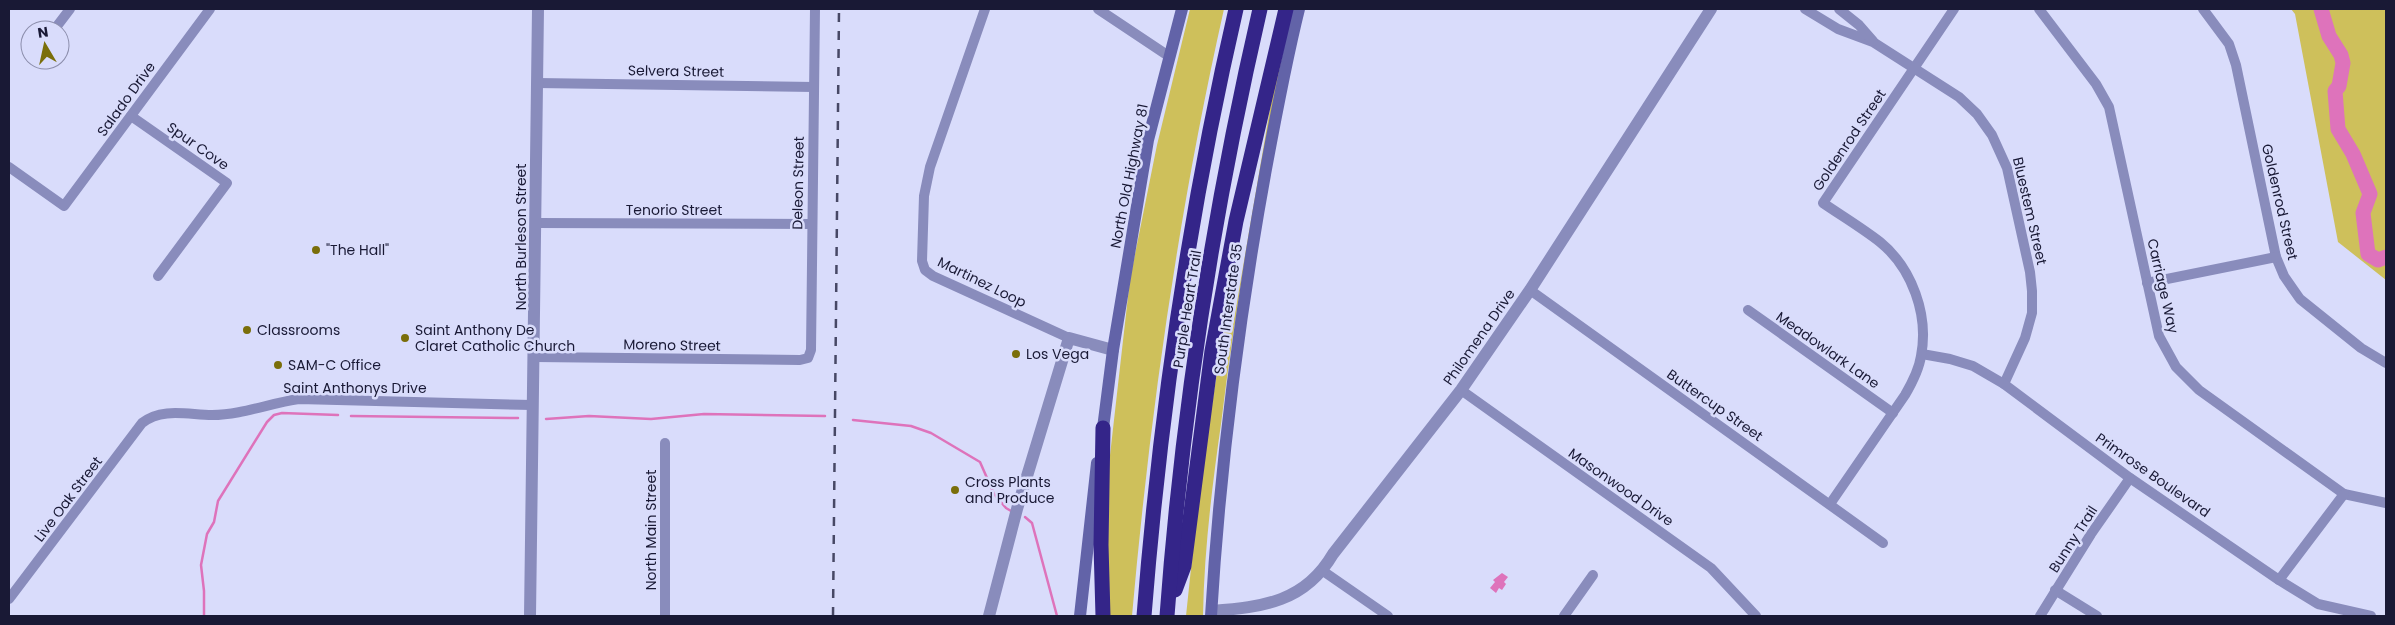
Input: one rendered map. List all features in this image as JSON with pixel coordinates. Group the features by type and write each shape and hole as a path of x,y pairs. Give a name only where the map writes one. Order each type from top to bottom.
{"highway":[{"name":"Purple Heart Trail","path":"1144,616 1156,492 1178,319 1214,113 1236,9"},
{"name":"Purple Heart Trail","path":"1167,613 1185,440 1204,302 1231,148 1260,9"},
{"path":"1167,613 1184,566 1212,351 1236,221 1286,9"},
{"path":"1103,428 1103,616"}],"main road":[{"name":"North Old Highway 81","path":"1113,350 1148,140 1182,9"},
{"name":"South Interstate 35","path":"1211,614 1226,431 1238,332 1274,126 1299,9"},
{"path":"1080,616 1084,559 1113,350"}],"street":[{"path":"62,20 70,9"},
{"name":"Salado Drive","path":"9,167 64,206 210,9"},
{"name":"North Burleson Street","path":"530,616 532,405 535,357 538,9"},
{"name":"Deleon Street","path":"808,358 811,350 815,9"},
{"name":"Martinez Loop","path":"985,9 930,167 924,196 922,261 925,270 933,276 1069,338 1113,350"},
{"path":"1098,9 1170,57"},
{"name":"Philomena Drive","path":"1211,614 1270,603 1306,586 1323,571 1333,554 1461,390 1530,290 1711,9"},
{"name":"Bluestem Street","path":"1805,9 1838,29 1873,42 1971,107 1992,135 2007,168 2030,272 2032,313 2018,356 2004,384"},
{"name":"Bluestem Street","path":"1839,9 1859,25 1873,42"},
{"name":"Goldenrod Street","path":"1830,504 1893,413 1912,382 1922,354 1922,323 1908,273 1880,243 1823,203 1954,9"},
{"name":"Carriage Way","path":"2039,9 2096,84 2109,107 2159,336 2176,367 2199,390 2344,494 2386,503"},
{"name":"Goldenrod Street","path":"2203,9 2229,44 2236,65 2276,257 2284,276 2300,299 2361,348 2386,363"},
{"name":"Selvera Street","path":"537,83 814,88"},
{"name":"Spur Cove","path":"131,116 227,183 158,276"},
{"name":"Tenorio Street","path":"536,223 811,224"},
{"path":"2147,283 2276,257"},
{"name":"Buttercup Street","path":"1530,290 1883,543"},
{"name":"Meadowlark Lane","path":"1748,310 1893,413"},
{"path":"989,616 1017,509 1069,338"},
{"name":"Primrose Boulevard","path":"1922,354 1950,359 1973,366 2004,384 2130,478 2279,580 2318,604 2371,616"},
{"name":"Moreno Street","path":"535,357 800,360 808,358"},
{"name":"Masonwood Drive","path":"1461,390 1710,568 1756,616"},
{"name":"Saint Anthonys Drive","path":"150,416 162,413 231,414 274,402 299,400 532,405"},
{"name":"Live Oak Street","path":"9,600 142,423 150,416"},
{"name":"North Main Street","path":"665,443 665,616"},
{"name":"Bunny Trail","path":"2040,616 2130,478"},
{"path":"2279,580 2344,494"},
{"path":"1323,571 1388,616"},
{"path":"1564,616 1593,574"},
{"path":"2056,590 2097,616"}],"shaded area":[{"path":"1190,9 1224,9 1193,160 1168,311 1148,463 1132,616 1107,616 1109,464 1130,279 1157,145"},
{"path":"1291,9 1235,320 1209,520 1203,616 1186,616 1200,483 1223,333 1232,331 1270,109"},
{"path":"2291,9 2386,9 2386,280 2338,242 2295,14"},
{"path":"1502,573 1508,577 1504,582 1506,584 1502,590 1499,588 1496,593 1490,588 1495,582 1493,580"}],"waterway":[{"path":"2321,9 2329,36 2341,55 2343,63 2339,86 2335,91 2338,129 2353,154 2370,194 2363,213 2368,254 2378,260 2386,257"},
{"path":"204,616 201,565 207,534 214,522 218,501 267,422 274,415 282,413 338,415"},
{"path":"546,419 589,416 651,419 704,414 825,416"},
{"path":"351,416 518,418"},
{"path":"853,420 911,426 931,433 980,462 994,494 1011,511"},
{"path":"1025,517 1032,523 1057,616"}],"railway":[{"path":"833,616 839,9"}],"place":[{"name":"\"The Hall\"","path":"316,250"},
{"name":"Classrooms","path":"247,330"},
{"name":"Saint Anthony De Claret Catholic Church","path":"405,338"},
{"name":"Los Vega","path":"1016,354"},
{"name":"SAM-C Office","path":"278,365"},
{"name":"Cross Plants and Produce","path":"955,490"}]}
